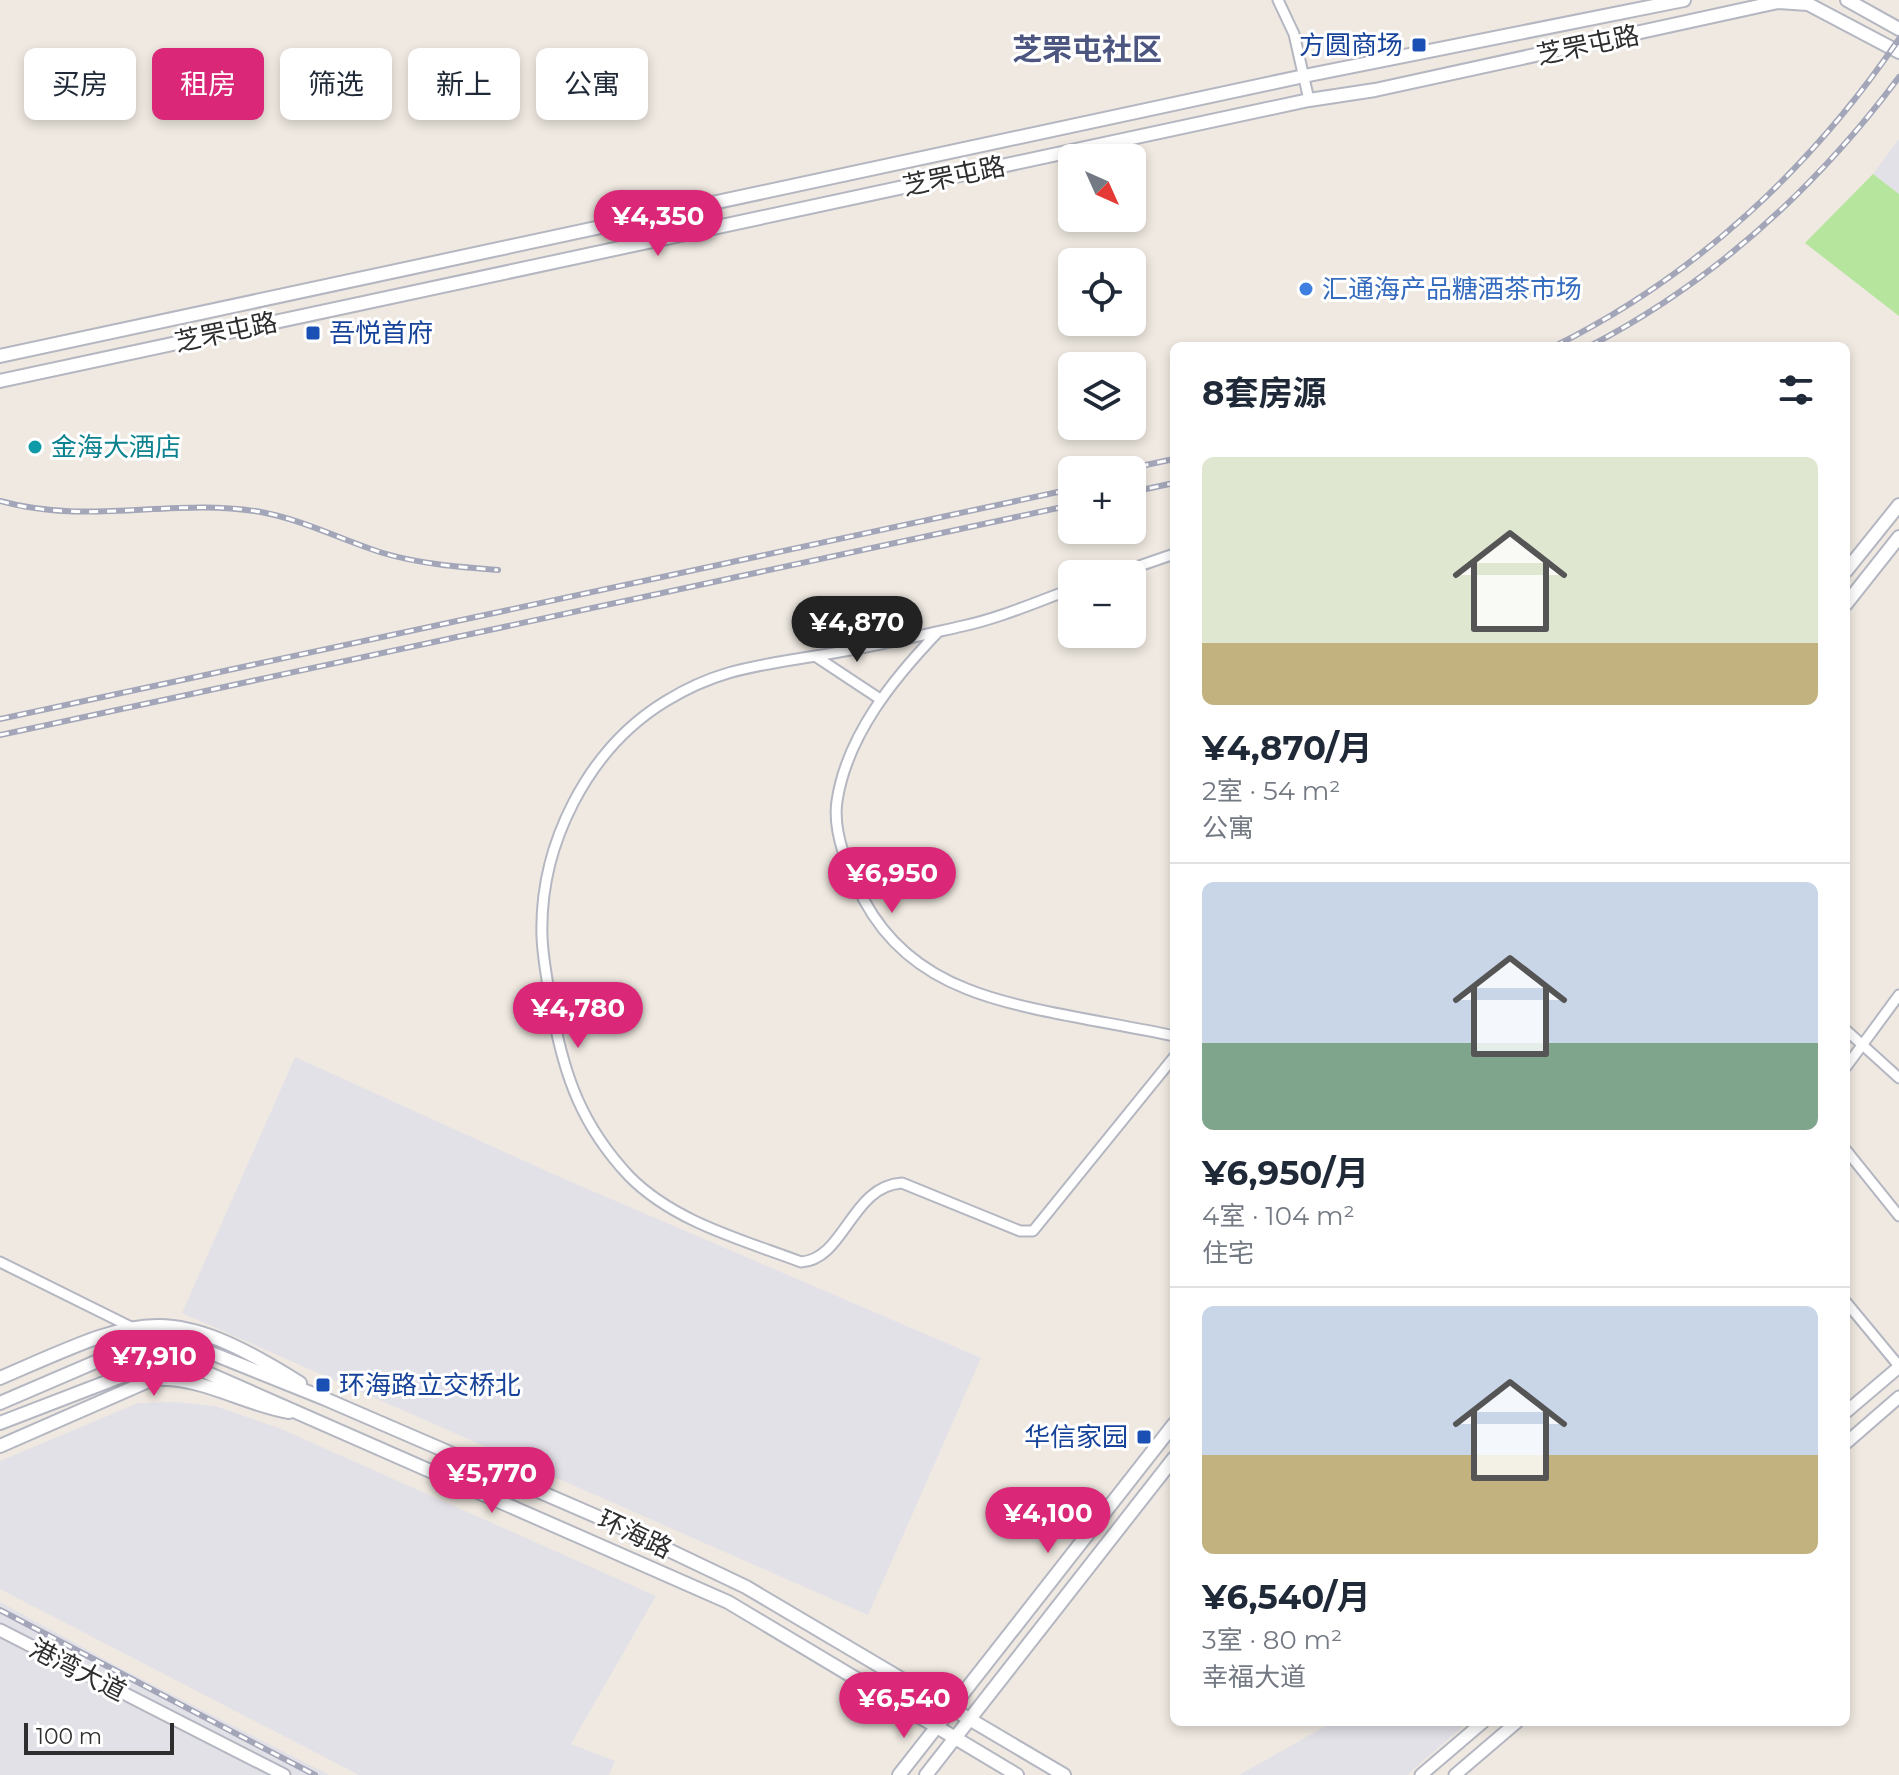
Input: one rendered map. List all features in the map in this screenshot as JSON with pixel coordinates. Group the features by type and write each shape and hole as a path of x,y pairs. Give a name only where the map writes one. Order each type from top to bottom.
{"main road":[{"path":"1847,0 1899,29"},
{"name":"芝罘屯路","path":"0,356 1304,76 1680,1"},
{"name":"芝罘屯路","path":"0,381 1778,2 1808,4 1899,52"},
{"path":"1850,566 1899,505"},
{"path":"1850,599 1899,537"},
{"path":"0,1378 107,1331 173,1324 196,1329 249,1352 323,1398"},
{"name":"环海路","path":"0,1403 128,1348 159,1345 211,1353 612,1523 746,1587 1064,1775"},
{"name":"环海路","path":"0,1423 127,1372 164,1366 203,1371 728,1602 1017,1775"},
{"path":"0,1446 153,1379 176,1378 200,1383 278,1410 311,1416"},
{"path":"899,1775 1170,1429"},
{"path":"926,1775 1170,1463"}],"street":[{"path":"1278,0 1294,34 1309,100"},
{"path":"1146,564 1170,555"},
{"path":"1058,594 968,625 815,656 754,664 713,677 662,703 630,727 603,756 580,790 550,862 543,905 544,958 565,1064 579,1105 597,1140 632,1179 664,1204 801,1262 820,1257 866,1200 889,1184 902,1183 1020,1231 1033,1231 1170,1062"},
{"path":"939,631 880,699 846,768 836,803 840,839 852,878 884,933 923,967 968,990 1170,1035"},
{"path":"815,656 880,699"},
{"path":"1850,1062 1899,995"},
{"path":"1850,1033 1899,1078"},
{"path":"1850,1155 1899,1216"},
{"path":"0,1262 131,1327"},
{"path":"1850,1307 1899,1366 1850,1409"},
{"path":"1850,1440 1899,1397"},
{"name":"港湾大道","path":"0,1630 284,1775"},
{"path":"1421,1775 1478,1726"},
{"path":"1455,1775 1512,1726"}],"shaded area":[{"path":"1899,139 1899,194 1873,174"},
{"path":"295,1057 562,1178 981,1358 868,1615 182,1313"},
{"path":"175,1402 215,1406 279,1428 656,1596 571,1744 615,1761 609,1775 359,1775 0,1589 0,1461 138,1403"},
{"path":"0,1602 126,1671 329,1775 0,1775"},
{"path":"1326,1726 1463,1726 1407,1775 1239,1775"}],"green space":[{"path":"1873,174 1899,194 1899,316 1805,243"}],"railway":[{"path":"1562,342 1656,287 1747,215 1828,132 1899,39"},
{"path":"1597,342 1678,293 1760,229 1833,157 1899,77"},
{"path":"1146,465 1170,460"},
{"path":"1146,489 1170,484"},
{"path":"0,719 1058,492"},
{"path":"0,501 67,511 196,507 261,512 397,557 498,570"},
{"path":"0,735 1058,508"},
{"path":"0,1610 315,1775"}],"place":[{"name":"方圆商场","path":"1419,45"},
{"name":"汇通海产品糖酒茶市场","path":"1306,289"},
{"name":"吾悦首府","path":"313,333"},
{"name":"金海大酒店","path":"35,447"},
{"name":"环海路立交桥北","path":"323,1385"},
{"name":"华信家园","path":"1144,1437"}],"district":[{"name":"芝罘屯社区","path":"1087,49"}]}
